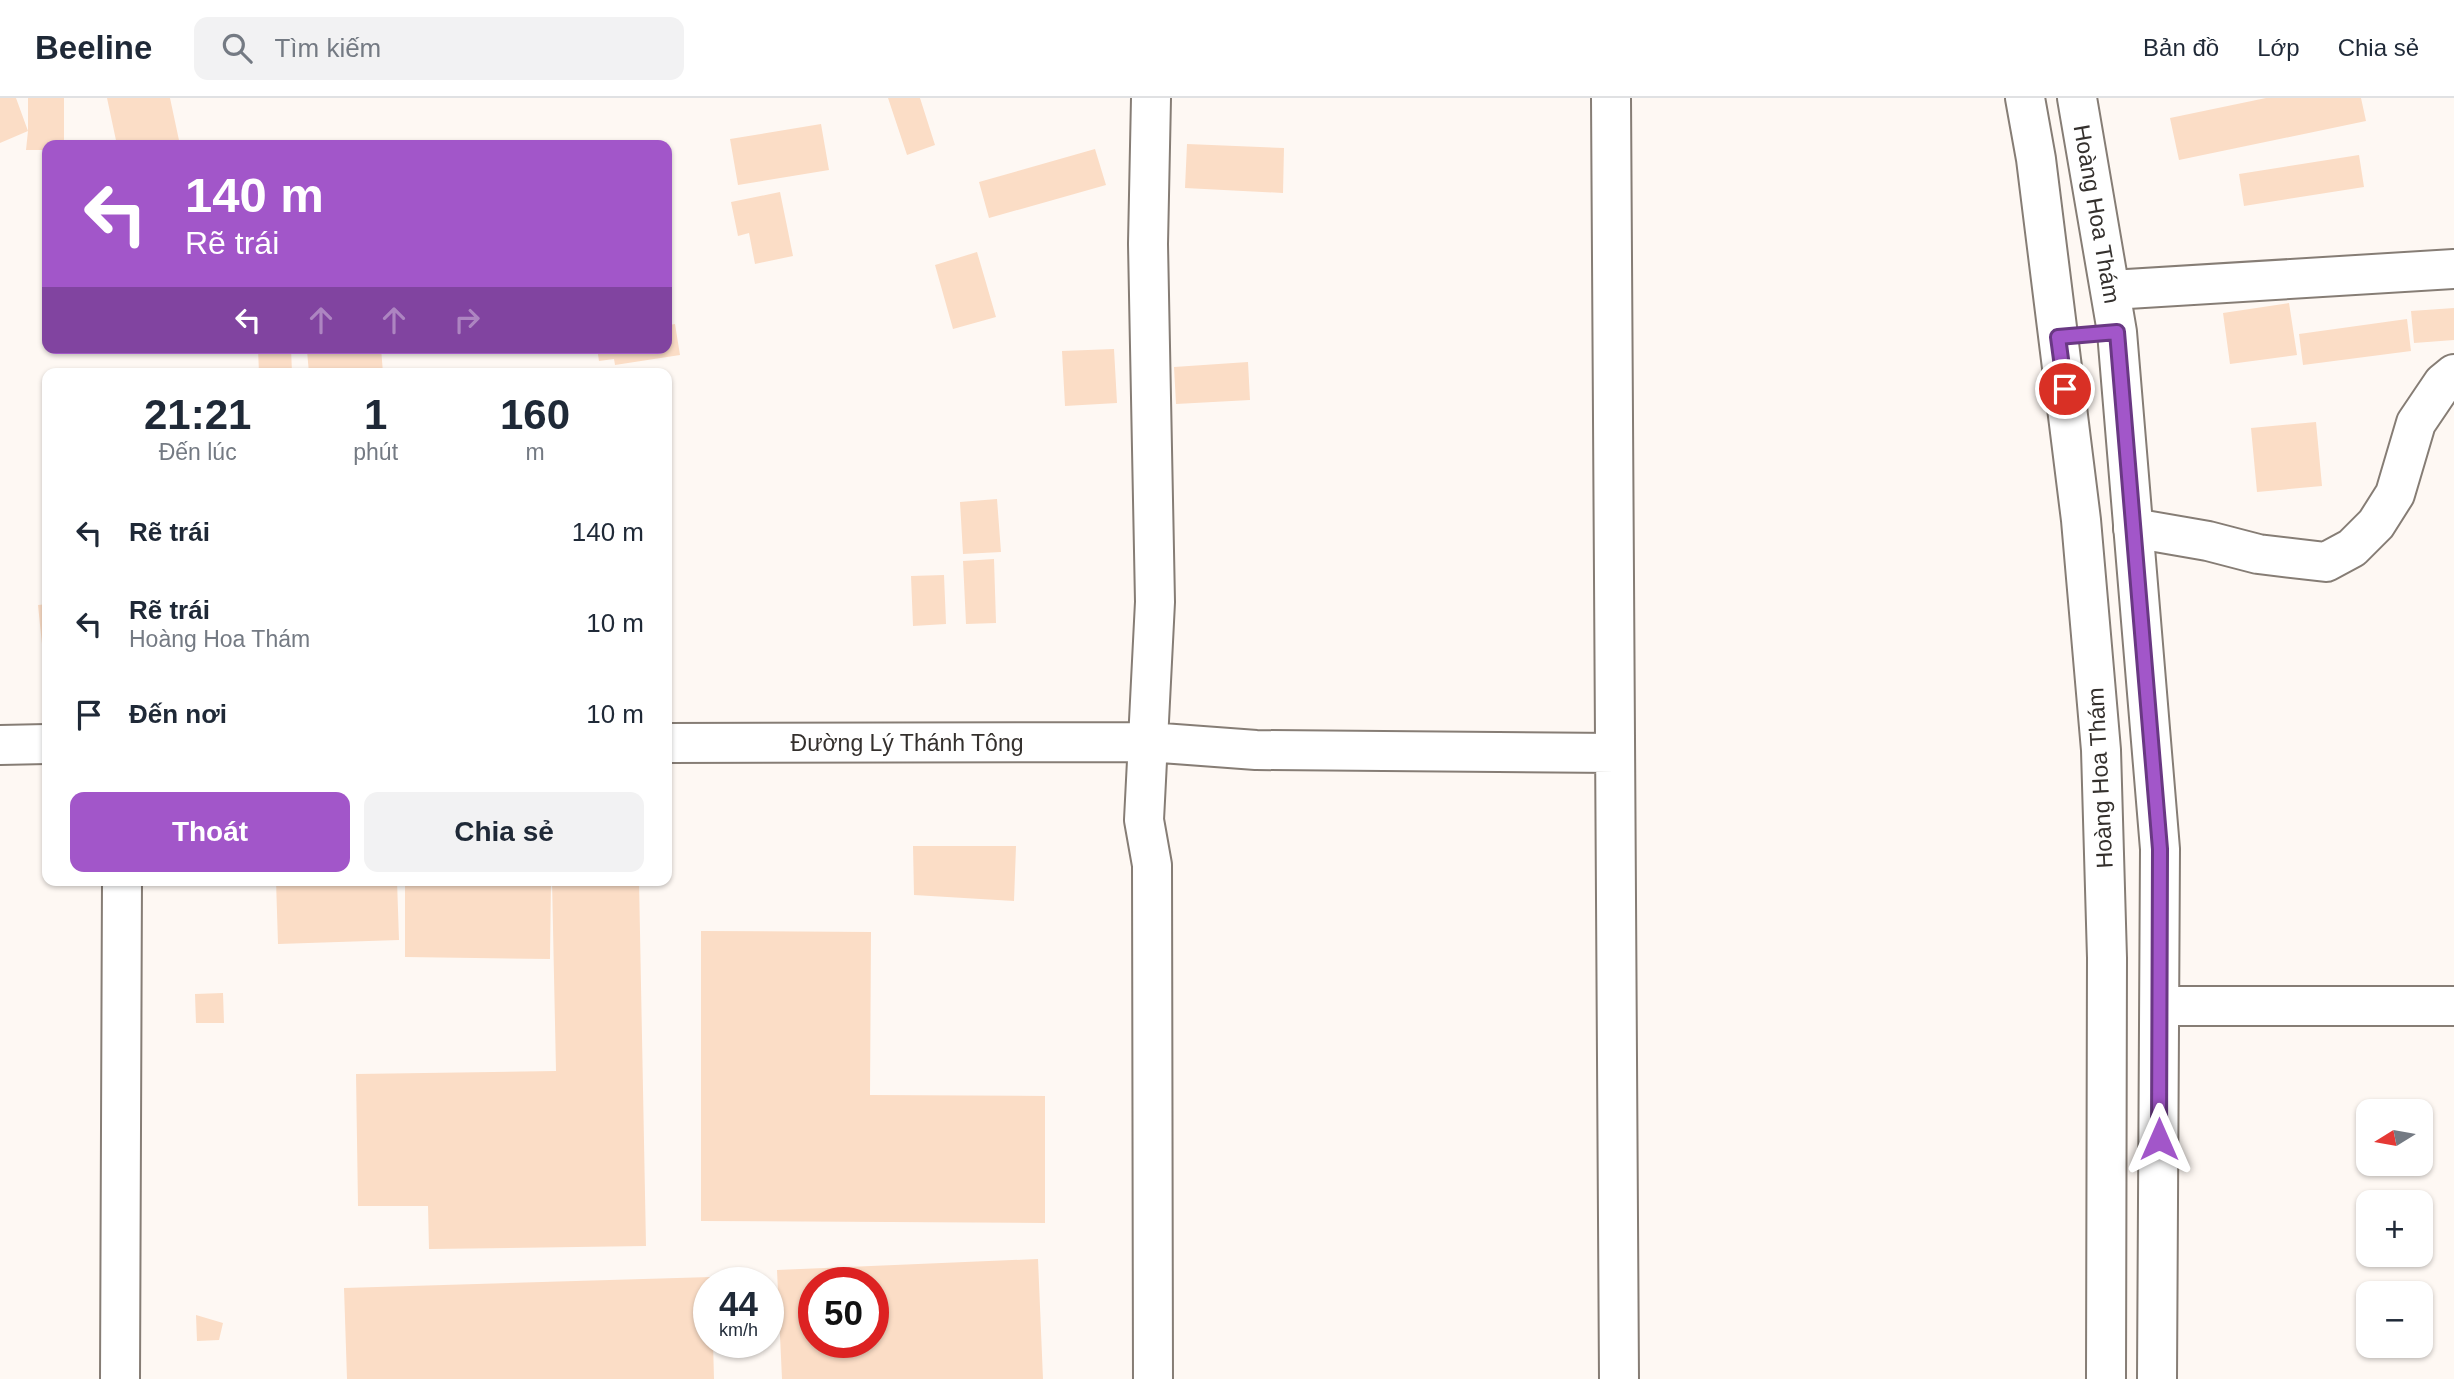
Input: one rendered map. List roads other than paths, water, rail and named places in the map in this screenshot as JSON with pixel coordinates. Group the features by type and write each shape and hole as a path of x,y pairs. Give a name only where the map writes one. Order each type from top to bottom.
{"street":[{"path":"1151,98 1148,244 1156,602 1144,820 1152,864 1153,1379"},
{"path":"1611,98 1619,1379"},
{"name":"Hoàng Hoa Thám","path":"2025,98 2036,159 2081,520 2101,750 2107,958 2106,1379"},
{"name":"Hoàng Hoa Thám","path":"2077,98 2117,332 2160,849 2157,1379"},
{"path":"2110,290 2454,269"},
{"path":"2058,337 2117,332"},
{"path":"2133,528 2208,541 2258,554 2326,562 2352,548 2376,524 2395,494 2416,423 2443,383 2454,374"},
{"name":"Đường Lý Thánh Tông","path":"672,743 1148,742 1256,750 1615,754"},
{"path":"0,745 42,744"},
{"path":"120,1379 122,886"},
{"path":"2160,1006 2454,1006"}]}
